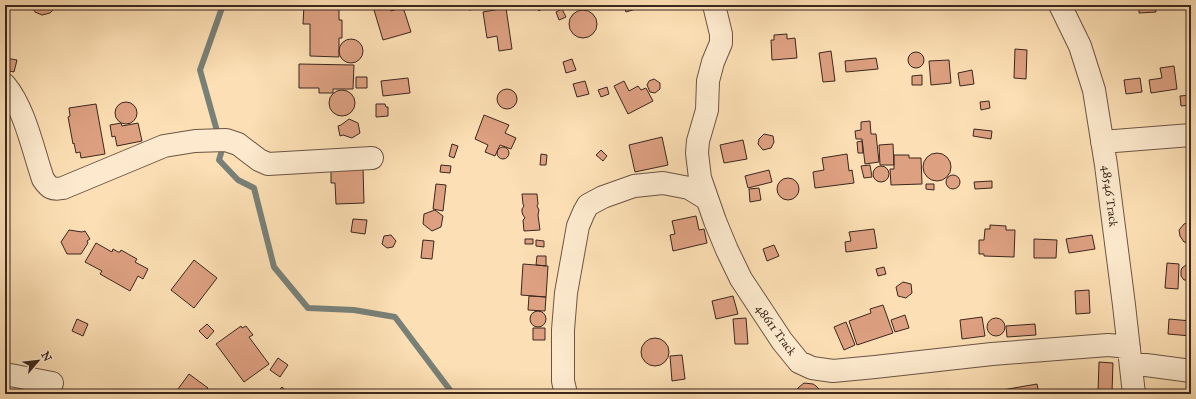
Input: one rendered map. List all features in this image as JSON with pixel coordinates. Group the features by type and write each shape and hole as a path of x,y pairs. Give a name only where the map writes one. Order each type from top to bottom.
{"street":[{"name":"48611 Track","path":"714,5 721,34 721,42 713,62 708,81 707,110 699,135 696,154 700,178 727,250 741,279 782,341 799,362 812,368 833,371 1000,353 1108,345 1130,355 1191,371"},
{"name":"48546 Track","path":"1060,5 1080,46 1094,90 1106,165 1134,394"},
{"path":"5,85 21,114 43,180 48,186 56,189 63,188 164,146 194,141 226,140 238,144 259,160 268,164 372,158"},
{"path":"1102,142 1191,135"},
{"path":"566,394 563,381 563,345 566,293 578,226 588,205 603,197 634,186 663,183 689,188 707,199"},
{"path":"5,374 52,383"}],"building":[{"path":"31,5 56,5 50,13 42,15 35,12"},
{"path":"304,5 339,5 339,20 342,20 342,38 339,38 339,57 310,56 310,24 303,24"},
{"path":"388,5 391,11 403,7 411,32 383,40 374,10"},
{"path":"468,5 484,5 485,8 469,10"},
{"path":"535,5 545,5 546,6 539,11"},
{"path":"623,5 649,5 626,12"},
{"path":"929,5 943,5 943,7 930,9"},
{"path":"1139,5 1155,5 1156,12 1139,13"},
{"path":"506,8 512,49 499,51 497,36 487,38 483,12"},
{"path":"562,9 566,17 559,20 556,12"},
{"path":"583,10 589,11 593,14 596,18 596,30 593,34 589,37 583,38 577,37 573,34 570,30 569,24 570,18 573,14 577,11"},
{"path":"787,34 787,39 795,38 797,58 772,60 771,40 774,40 774,35"},
{"path":"351,39 359,43 363,51 359,59 351,63 343,59 339,51 343,43"},
{"path":"1015,49 1027,50 1026,79 1014,78"},
{"path":"831,51 835,81 823,82 819,53"},
{"path":"916,52 923,57 924,60 919,67 916,68 909,63 908,60 913,53"},
{"path":"5,58 17,60 14,72 5,70"},
{"path":"876,58 878,69 846,72 845,61"},
{"path":"572,59 576,70 566,73 563,62"},
{"path":"949,60 951,83 931,85 929,61"},
{"path":"299,64 354,65 353,89 333,89 333,93 319,93 319,88 299,88"},
{"path":"1174,66 1177,89 1151,93 1149,80 1162,78 1160,68"},
{"path":"972,70 974,84 960,86 958,73"},
{"path":"922,75 922,85 912,85 912,76"},
{"path":"356,77 367,77 367,88 356,88"},
{"path":"408,78 410,93 383,96 381,81"},
{"path":"1140,78 1142,92 1126,94 1124,80"},
{"path":"654,79 660,83 660,89 655,93 650,92 647,85 649,81"},
{"path":"585,81 589,94 577,97 573,84"},
{"path":"624,81 629,91 638,86 641,90 646,88 653,101 628,114 614,86"},
{"path":"607,87 609,94 601,97 598,90"},
{"path":"507,89 514,92 517,99 514,106 507,109 500,106 497,99 500,92"},
{"path":"342,90 351,94 355,103 351,112 342,116 333,112 329,103 333,94"},
{"path":"1191,95 1191,105 1181,106 1180,96"},
{"path":"989,101 990,108 981,110 980,102"},
{"path":"126,102 134,105 137,113 134,121 126,124 118,121 115,113 118,105"},
{"path":"96,104 105,154 81,158 80,152 76,153 74,143 73,144 68,117 70,116 69,108"},
{"path":"376,104 385,104 386,107 388,107 388,116 376,117"},
{"path":"484,115 509,125 505,133 516,138 511,149 500,145 495,156 485,152 488,145 475,139"},
{"path":"349,119 358,123 360,133 352,138 343,135 340,136 338,126"},
{"path":"870,121 871,134 876,134 879,162 865,164 862,139 856,139 855,131 861,130 861,122"},
{"path":"121,123 122,126 138,123 142,141 117,146 115,136 112,137 110,125"},
{"path":"974,129 992,131 991,139 973,136"},
{"path":"764,134 773,136 774,142 771,148 763,150 758,144 759,139"},
{"path":"662,137 668,165 635,172 629,145"},
{"path":"743,140 747,159 724,163 720,145"},
{"path":"862,141 863,153 858,153 857,142"},
{"path":"452,144 458,146 454,158 449,156"},
{"path":"893,144 894,165 880,165 879,145"},
{"path":"501,147 505,147 509,153 505,159 501,159 497,155 497,151"},
{"path":"601,150 607,156 603,161 596,155"},
{"path":"937,153 947,157 951,167 947,177 937,181 927,177 923,167 927,157"},
{"path":"541,154 547,155 546,165 540,165"},
{"path":"847,154 849,171 852,170 854,183 815,188 813,172 824,170 822,158"},
{"path":"894,155 909,155 909,158 921,158 922,184 891,185 890,169 894,169"},
{"path":"441,165 451,166 450,173 440,172"},
{"path":"870,165 872,177 864,178 861,166"},
{"path":"878,166 884,166 889,171 887,180 884,182 878,182 873,177 873,171"},
{"path":"363,168 364,203 336,204 335,183 331,183 331,169"},
{"path":"769,170 772,182 748,188 745,176"},
{"path":"950,175 956,175 960,179 960,185 956,189 950,189 946,185 946,179"},
{"path":"788,178 796,181 799,189 796,197 788,200 780,197 777,189 780,181"},
{"path":"992,181 992,188 975,189 974,182"},
{"path":"436,184 446,185 443,211 433,209"},
{"path":"926,184 934,184 934,190 926,189"},
{"path":"759,188 761,200 750,202 749,189"},
{"path":"522,194 537,194 540,230 524,231 523,220 525,218 522,212 524,206"},
{"path":"435,210 443,216 441,227 432,231 423,224 424,214"},
{"path":"696,216 699,230 704,229 707,243 673,251 670,235 675,234 672,221"},
{"path":"353,219 367,220 365,234 351,232"},
{"path":"1191,223 1191,243 1184,242 1180,236 1179,230 1184,224"},
{"path":"990,225 1006,226 1006,230 1015,230 1014,257 984,256 984,254 979,254 979,240 984,240 985,229 990,229"},
{"path":"874,229 877,248 846,252 845,242 851,241 849,232"},
{"path":"69,230 85,231 90,239 87,241 88,243 81,254 67,254 61,242"},
{"path":"391,235 396,241 393,247 387,248 382,244 384,236"},
{"path":"1092,235 1095,249 1069,253 1066,239"},
{"path":"525,239 533,239 533,244 525,244"},
{"path":"1034,239 1057,240 1056,258 1034,258"},
{"path":"423,240 434,241 432,259 421,258"},
{"path":"536,240 544,241 544,247 536,246"},
{"path":"96,243 112,252 113,249 118,252 121,250 137,259 135,262 148,269 143,279 138,276 130,291 100,274 102,271 85,262"},
{"path":"774,245 779,256 767,261 763,249"},
{"path":"537,256 546,256 546,266 536,265"},
{"path":"194,260 217,278 194,308 171,290"},
{"path":"1167,263 1179,264 1178,289 1165,288"},
{"path":"523,264 548,266 546,297 521,295"},
{"path":"1186,265 1191,265 1191,280 1184,280 1181,276 1182,268"},
{"path":"884,267 886,274 878,276 876,269"},
{"path":"903,282 911,284 912,293 906,298 898,296 896,287"},
{"path":"1089,290 1090,313 1076,314 1075,291"},
{"path":"529,296 546,297 545,311 528,310"},
{"path":"733,296 738,314 716,319 712,301"},
{"path":"883,305 893,333 857,345 849,321 871,313 870,309"},
{"path":"538,311 545,316 546,319 541,326 538,327 531,322 530,319 535,312"},
{"path":"905,315 909,328 895,332 891,320"},
{"path":"982,317 985,336 962,339 960,320"},
{"path":"746,318 748,344 735,344 733,319"},
{"path":"996,318 1002,321 1005,327 1002,333 996,336 990,333 987,327 990,321"},
{"path":"77,319 88,324 83,336 72,331"},
{"path":"1169,319 1191,321 1191,336 1168,334"},
{"path":"846,322 855,345 844,350 834,327"},
{"path":"207,324 214,331 207,339 199,331"},
{"path":"1035,324 1036,335 1007,337 1006,326"},
{"path":"241,326 242,328 246,326 253,335 249,337 269,364 244,382 216,344"},
{"path":"533,328 545,328 545,340 533,340"},
{"path":"655,338 661,339 665,342 668,346 668,358 665,362 661,365 655,366 649,365 645,362 642,358 641,352 642,346 645,342 649,339"},
{"path":"682,355 685,379 672,381 670,356"},
{"path":"278,358 288,365 280,377 270,370"},
{"path":"1099,362 1113,363 1112,392 1098,392"},
{"path":"189,374 208,388 204,394 175,393"},
{"path":"804,383 813,384 816,386 819,389 820,394 795,394 798,388"},
{"path":"1037,384 1039,394 979,394"},
{"path":"282,387 290,394 275,394"},
{"path":"948,389 950,394 935,394"}],"waterway":[{"path":"217,131 200,70 223,5"},
{"path":"222,150 219,160 238,180 254,188 274,267 308,308 354,310 395,317 453,394"}]}
